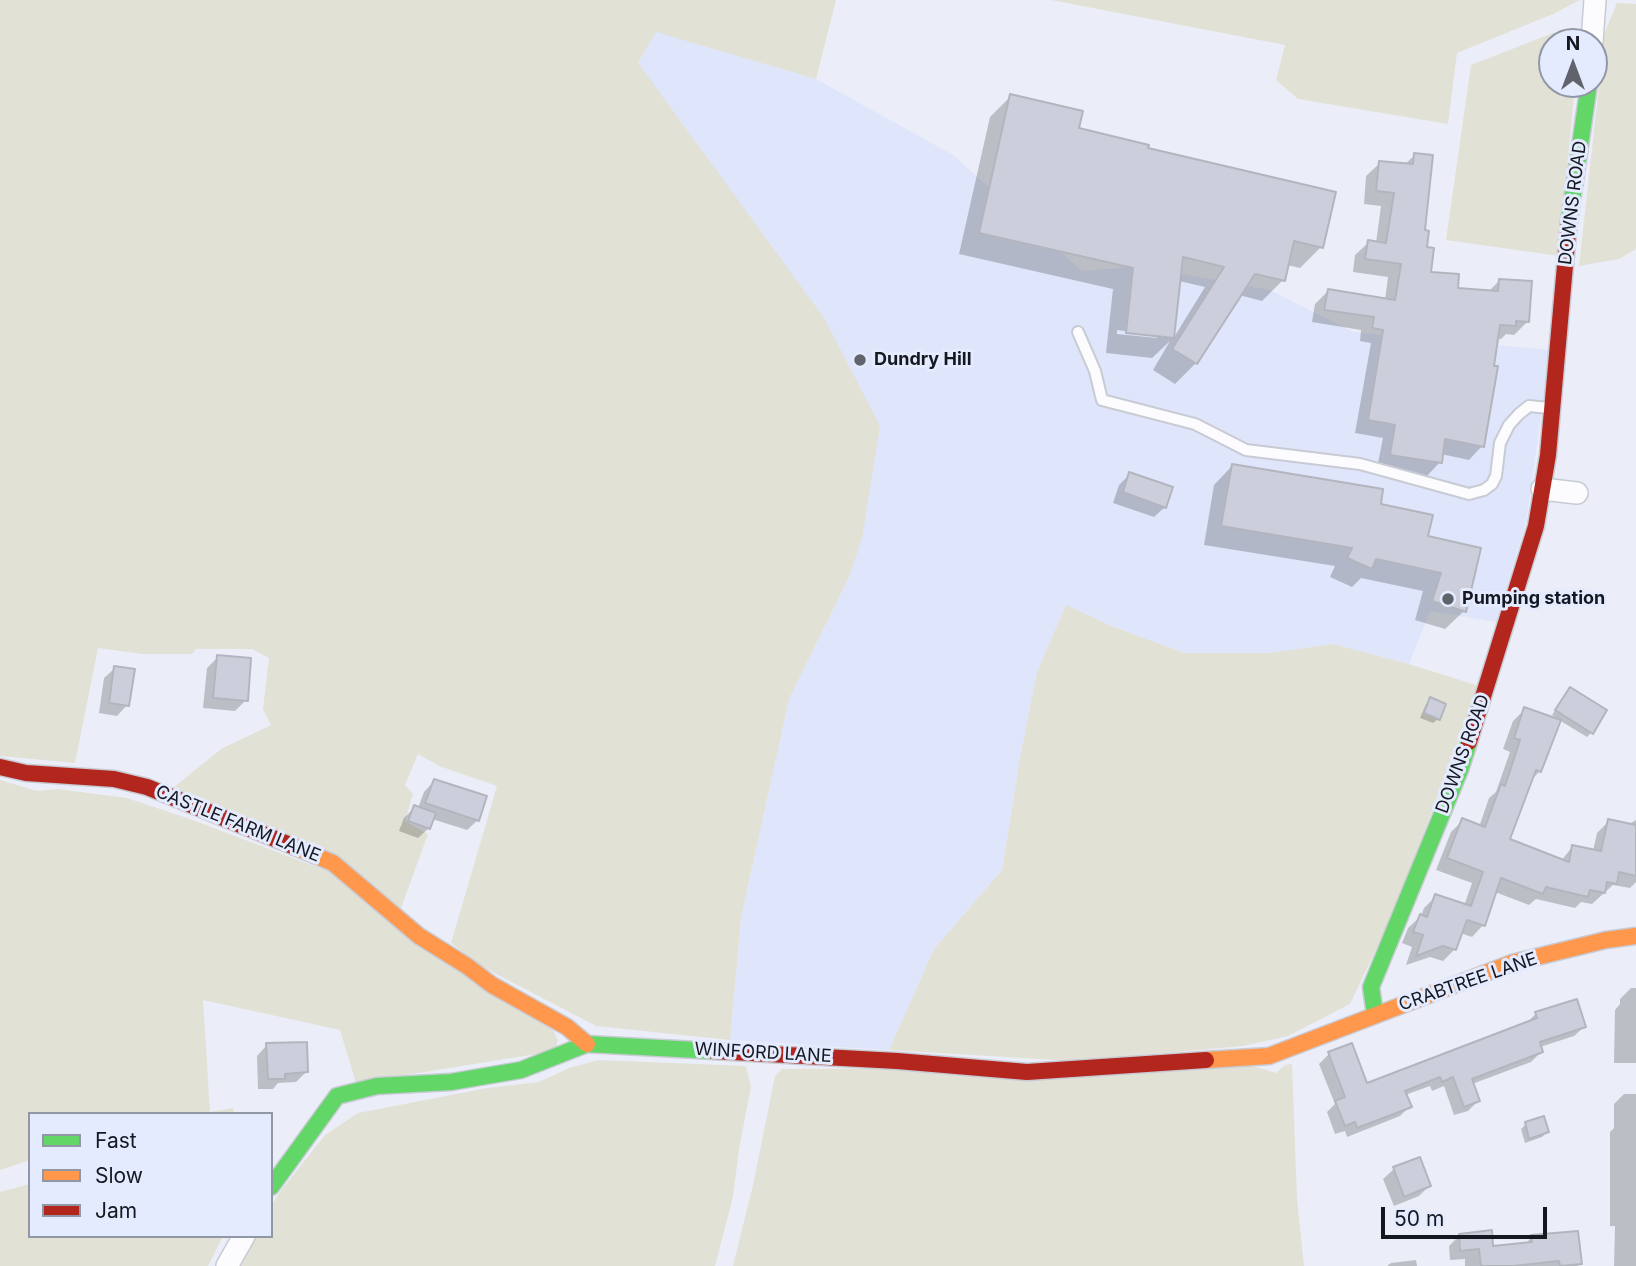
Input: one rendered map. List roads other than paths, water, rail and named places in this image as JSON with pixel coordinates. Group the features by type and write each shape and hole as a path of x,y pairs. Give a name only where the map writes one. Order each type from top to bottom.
{"street":[{"path":"1593,28 1595,0"},
{"name":"DOWNS ROAD","path":"1375,1014 1371,987 1460,771 1536,526 1552,408 1569,224 1586,98"},
{"path":"1542,489 1577,493"},
{"name":"CASTLE FARM LANE","path":"0,767 26,773 114,779 146,787 333,863 419,936 467,965 492,985 567,1027 587,1044"},
{"name":"CRABTREE LANE","path":"1304,1043 1512,963 1606,940 1636,936"},
{"name":"WINFORD LANE","path":"273,1184 337,1096 377,1087 451,1082 521,1070 587,1044 897,1061 1027,1072 1269,1056 1304,1043"},
{"path":"227,1266 243,1238"}],"lane":[{"path":"1079,332 1095,371 1102,400 1195,424 1246,450 1360,464 1469,494 1484,490 1492,484 1496,476 1500,443 1509,425 1519,414 1528,406 1552,408"}],"place":[{"name":"Dundry Hill","path":"860,360"},
{"name":"Pumping station","path":"1448,599"}]}
